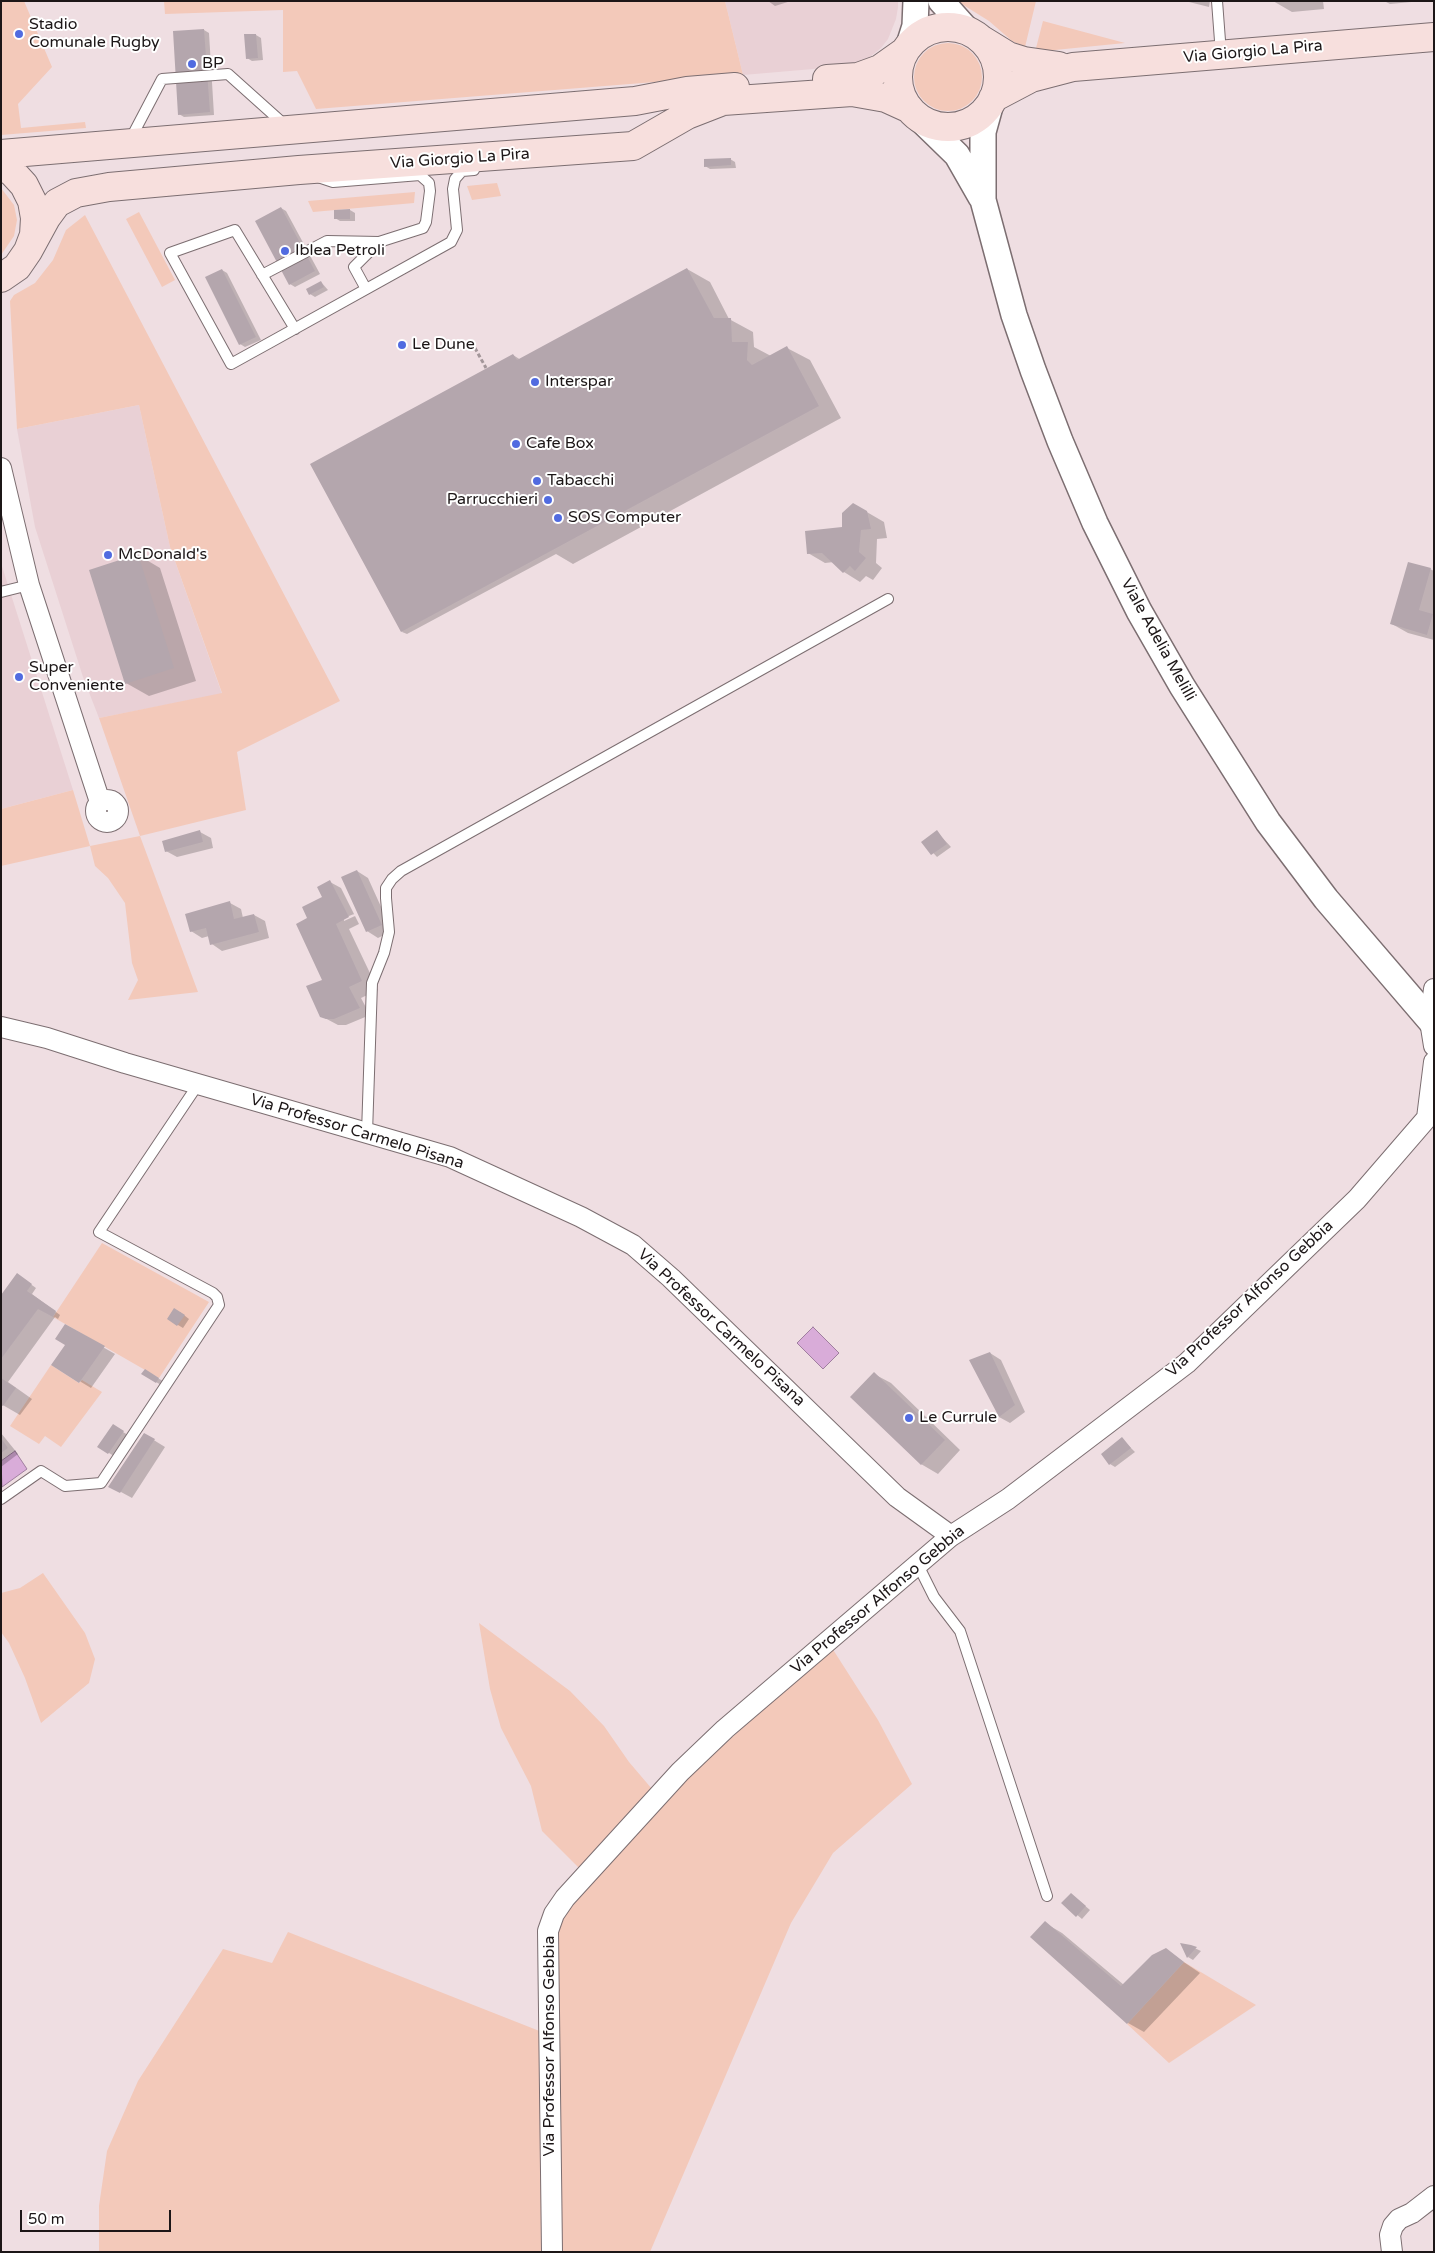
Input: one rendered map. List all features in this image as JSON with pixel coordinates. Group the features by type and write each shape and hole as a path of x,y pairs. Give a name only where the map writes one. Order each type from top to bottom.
{"main road":[{"path":"1,154 635,100 687,91 858,77 880,69 907,49 921,35 936,28 951,27 973,34 1008,56 1024,61 1073,67"},
{"path":"907,49 899,66 898,81 901,95 914,114 935,126 951,127 966,124 980,116 992,101 997,86 995,60 973,34"},
{"name":"Via Giorgio La Pira","path":"1073,67 1434,37"},
{"path":"992,101 1031,78 1073,67"},
{"name":"Via Giorgio La Pira","path":"11,271 58,203 76,193 109,187 299,170 633,146 687,115 723,101 852,92 886,98 914,114"},
{"path":"1,164 13,172 24,185 32,201 35,218 34,235 11,271"}],"street":[{"path":"907,49 915,26 916,1"},
{"path":"941,1 973,34"},
{"path":"983,200 983,132 992,101"},
{"path":"914,114 957,155 983,200"},
{"name":"Viale Adelia Melilli","path":"983,200 1014,315 1057,432 1096,523 1139,610 1182,686 1268,822 1326,899 1432,1023"},
{"path":"1,468 30,584 100,802"},
{"path":"1434,989 1432,1023 1434,1046"},
{"name":"Via Professor Carmelo Pisana","path":"1,1027 48,1038 125,1064 199,1083 450,1158 581,1217 633,1245 671,1278 897,1497 951,1536"},
{"name":"Via Professor Alfonso Gebbia","path":"552,2252 548,1931 554,1914 639,1816 725,1729 951,1536 1008,1499 1187,1363 1357,1199 1427,1118 1434,1062"},
{"path":"1392,2252 1390,2235 1393,2226 1400,2219 1412,2213 1434,2196"},
{"path":"1412,2213 1428,2214 1434,2218"}],"lane":[{"path":"1217,1 1221,55"},
{"path":"127,144 162,79 228,74 290,130"},
{"path":"555,163 615,148"},
{"path":"262,275 327,241 379,242 423,228 426,222 430,191 426,178 420,175 332,182 299,170"},
{"path":"295,329 235,230 170,253 231,364 295,329 451,242 457,230 453,189 458,174 462,171 481,170"},
{"path":"366,289 354,267 379,242"},
{"path":"1,592 30,584"},
{"path":"367,1134 372,983 384,953 389,932 386,888 392,879 401,871 888,599"},
{"path":"1,1499 41,1472 65,1486 101,1482 219,1305 217,1297 213,1293 99,1232 199,1083"},
{"path":"918,1565 934,1597 960,1631 1047,1896"}],"path":[{"path":"475,348 486,368"}],"shaded area":[{"name":"Stadio Comunale Rugby","path":"1,1 24,1 52,67 18,104 21,128 85,122 86,128 1,135"},
{"path":"164,1 725,1 743,75 316,109 297,71 283,72 283,10 165,14"},
{"path":"725,1 898,1 898,7 896,19 888,39 881,48 860,65 743,75"},
{"path":"957,1 1036,1 1025,47 1012,41 989,21"},
{"path":"1043,21 1125,43 1035,52"},
{"path":"948,43 961,46 972,53 979,64 982,77 979,90 972,101 961,108 948,111 935,108 924,101 917,90 914,77 917,64 924,53 935,46"},
{"path":"497,183 501,196 472,200 467,186"},
{"path":"1,188 14,205 17,220 14,236 1,255"},
{"path":"415,192 414,203 313,212 308,201"},
{"path":"139,212 175,280 162,287 126,219"},
{"path":"85,215 340,701 237,752 246,810 140,836 99,718 222,693 170,547 139,405 17,429 10,301 14,295 35,283 53,260 66,230"},
{"name":"McDonald's","path":"139,405 170,547 222,694 99,718 83,677 35,527 17,429"},
{"name":"Super Conveniente","path":"1,563 73,790 1,809"},
{"path":"73,790 90,846 1,866 1,809"},
{"path":"140,836 198,992 128,1000 138,980 132,963 125,903 108,878 95,866 90,846"},
{"path":"102,1243 209,1302 159,1378 53,1317"},
{"path":"813,1327 839,1353 823,1369 797,1343"},
{"path":"51,1365 79,1383 82,1380 102,1392 61,1447 45,1436 39,1444 10,1426"},
{"path":"15,1451 27,1469 2,1487 1,1461"},
{"path":"43,1573 85,1633 95,1659 89,1683 41,1723 25,1678 9,1643 1,1632 1,1593 20,1588"},
{"path":"479,1623 570,1691 604,1726 629,1762 652,1789 580,1869 542,1831 531,1786 501,1728 490,1689"},
{"path":"832,1648 878,1720 912,1784 833,1853 791,1923 650,2252 562,2252 555,1940 563,1912 635,1831 700,1766"},
{"path":"288,1932 542,2032 545,2252 99,2252 99,2206 107,2151 138,2081 223,1949 272,1963"},
{"path":"1184,1962 1256,2005 1169,2063 1127,2024"}],"building":[{"path":"204,29 210,112 178,115 173,31"},
{"path":"244,34 256,34 258,58 246,59"},
{"path":"731,158 731,165 704,167 704,159"},
{"path":"281,207 315,271 289,285 255,221"},
{"path":"350,209 350,219 334,219 334,210"},
{"path":"687,268 714,318 731,318 732,342 748,342 747,360 752,365 787,346 819,406 401,632 310,464 513,354 517,360"},
{"path":"222,269 256,337 239,345 205,277"},
{"path":"321,281 324,287 309,295 306,289"},
{"path":"853,503 867,511 871,529 861,530 859,552 866,558 855,571 850,566 843,573 822,553 807,554 805,531 842,527 842,513"},
{"path":"138,554 174,668 125,684 89,570"},
{"path":"1408,562 1431,568 1419,610 1433,614 1427,635 1390,624"},
{"path":"200,830 203,842 165,852 162,841"},
{"path":"937,830 947,844 931,855 921,842"},
{"path":"357,870 382,925 366,932 341,877"},
{"path":"330,880 349,917 336,924 362,981 349,987 360,1008 334,1019 326,1019 320,1017 306,986 322,980 296,924 307,918 302,907 322,897 317,887"},
{"path":"230,901 234,919 254,914 259,932 210,945 206,928 190,932 185,914"},
{"path":"17,1273 32,1284 27,1291 56,1311 53,1317 38,1309 1,1359 1,1295"},
{"path":"174,1308 185,1315 177,1326 167,1319"},
{"path":"65,1324 105,1346 79,1383 51,1365 65,1345 55,1339"},
{"path":"990,1352 1015,1405 999,1417 969,1360"},
{"path":"145,1369 159,1378 156,1383 141,1374"},
{"path":"874,1372 945,1440 921,1465 850,1397"},
{"path":"1,1378 16,1388 3,1406 1,1405"},
{"path":"113,1424 124,1431 108,1454 97,1447"},
{"path":"144,1433 155,1439 120,1493 108,1487"},
{"path":"1122,1437 1131,1448 1109,1465 1101,1454"},
{"path":"1,1438 8,1448 1,1453"},
{"path":"1071,1893 1086,1906 1076,1917 1061,1903"},
{"path":"1045,1921 1121,1986 1152,1955 1166,1948 1184,1962 1127,2024 1030,1937"},
{"path":"1180,1943 1191,1945 1197,1947 1187,1958"}],"place":[{"name":"Stadio Comunale Rugby","path":"19,34"},
{"name":"BP","path":"192,64"},
{"name":"Iblea Petroli","path":"285,251"},
{"name":"Le Dune","path":"402,345"},
{"name":"Interspar","path":"535,382"},
{"name":"Cafe Box","path":"516,444"},
{"name":"Tabacchi","path":"537,481"},
{"name":"Parrucchieri","path":"548,500"},
{"name":"SOS Computer","path":"558,518"},
{"name":"McDonald's","path":"108,555"},
{"name":"Super Conveniente","path":"19,677"},
{"name":"Le Currule","path":"909,1418"}]}
